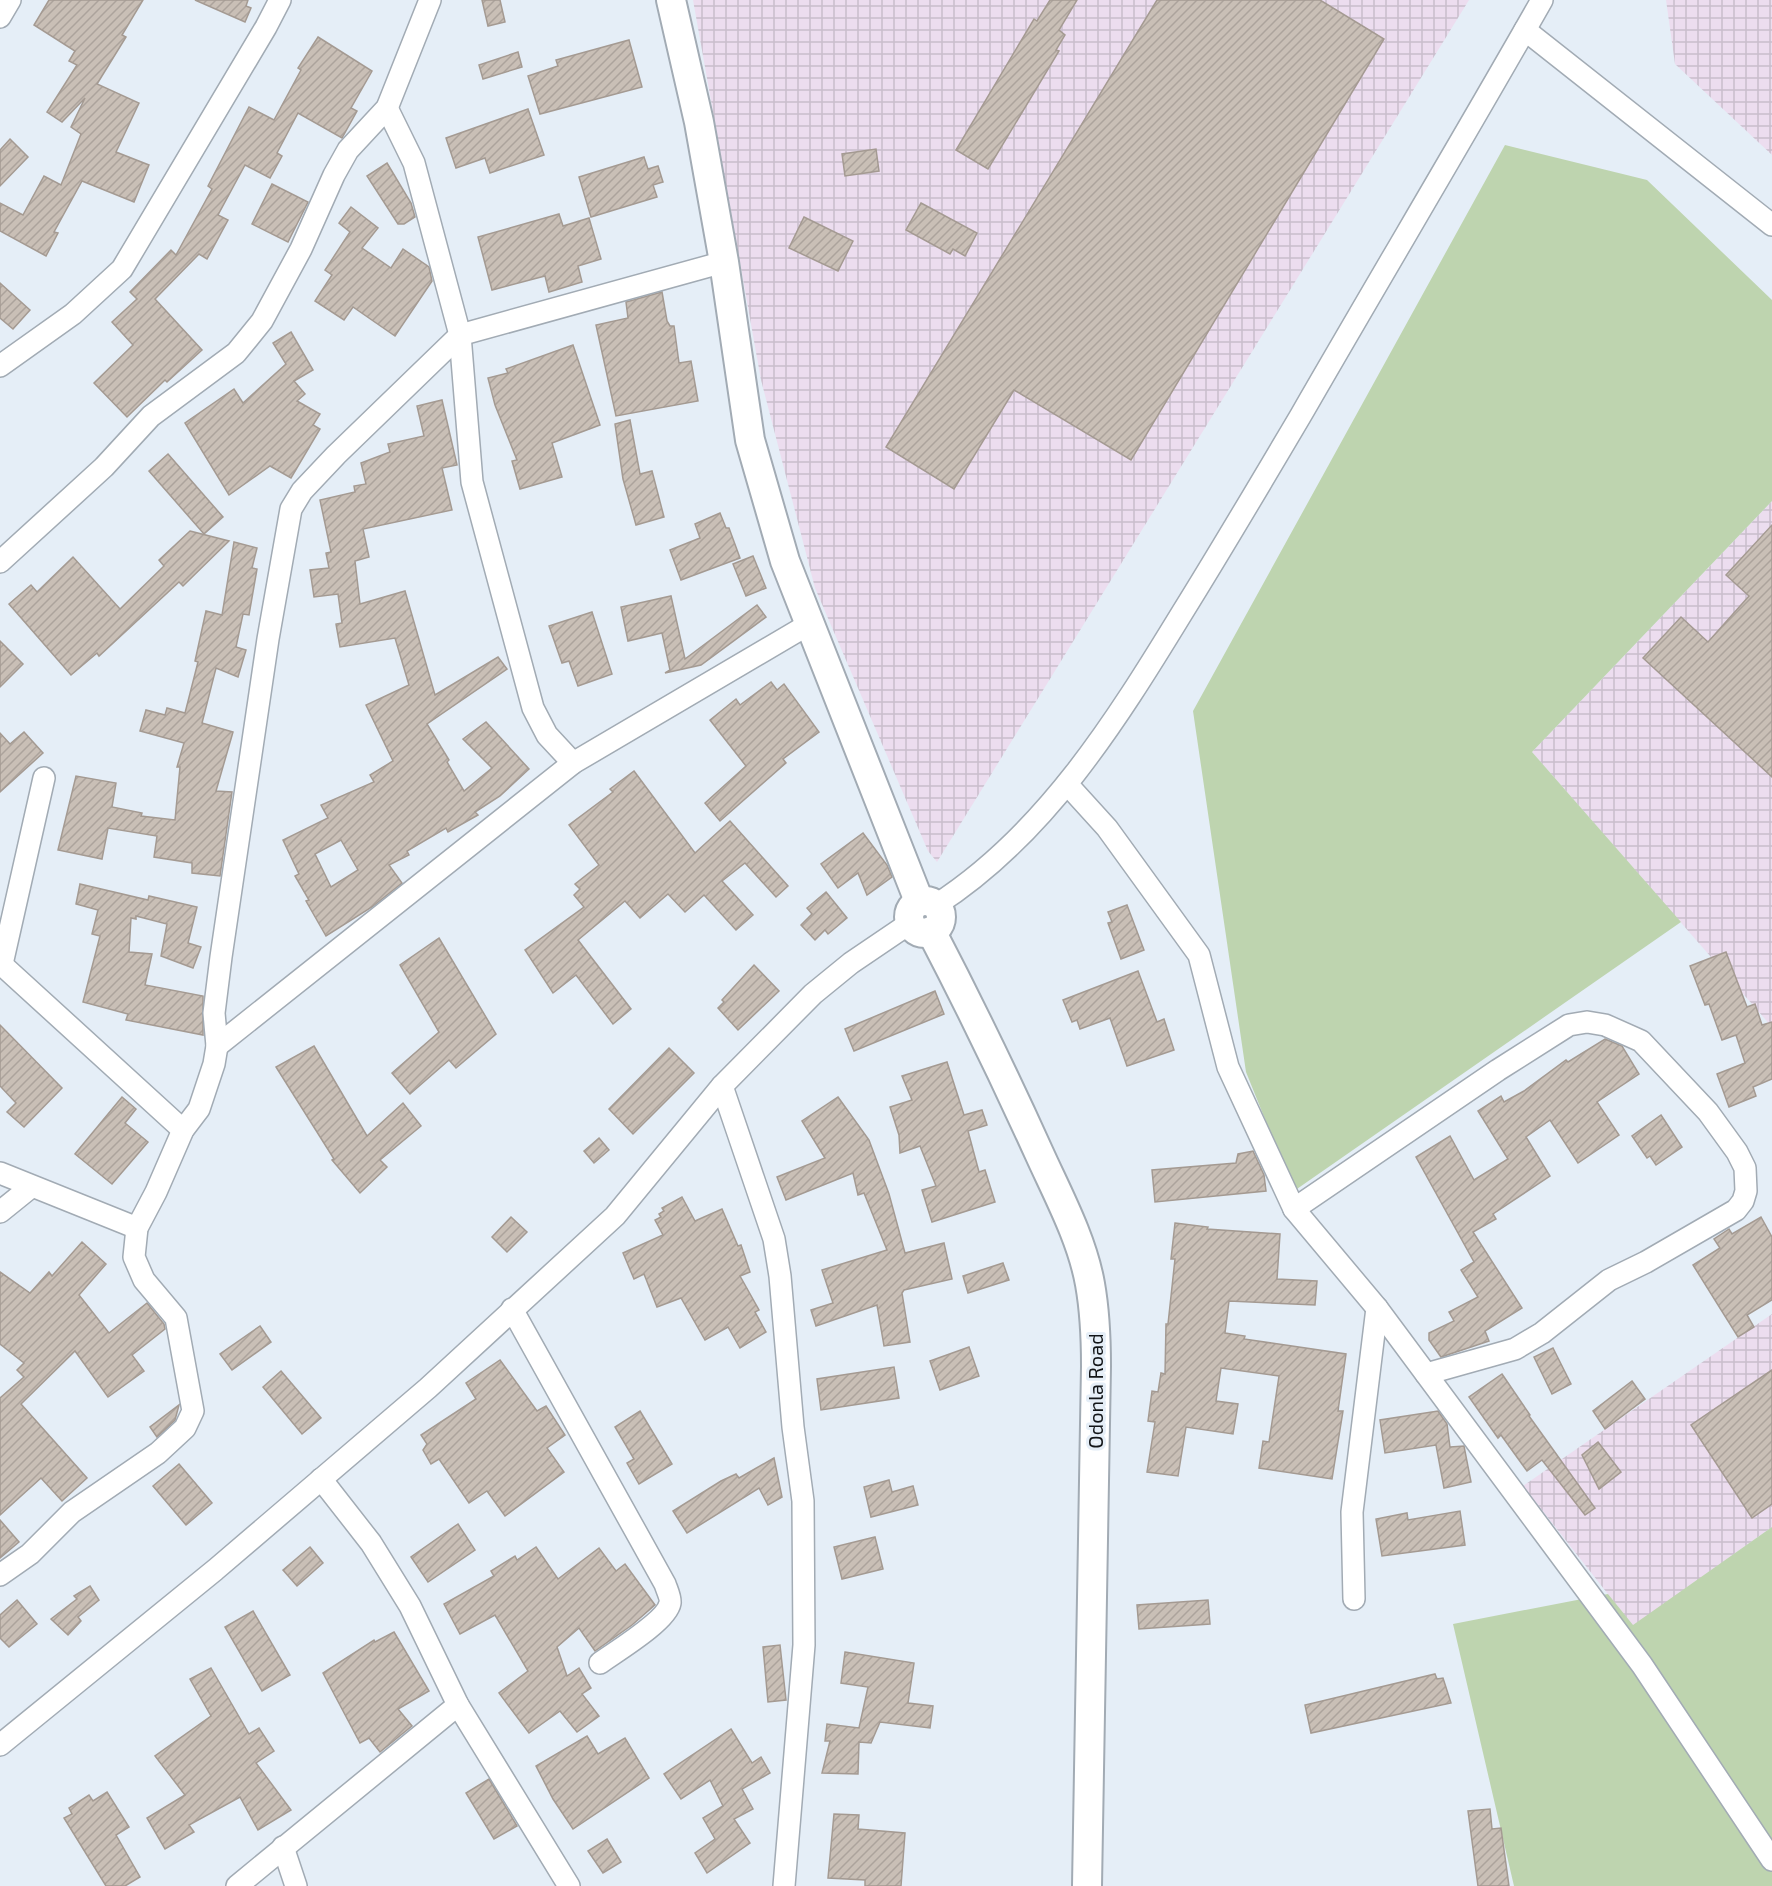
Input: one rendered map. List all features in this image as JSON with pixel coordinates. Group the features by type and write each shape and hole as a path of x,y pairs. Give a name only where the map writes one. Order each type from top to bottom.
{"street":[{"path":"0,18 10,0"},
{"path":"0,366 73,314 122,269 267,27 280,0"},
{"path":"0,562 104,467 151,416 236,353 262,321 301,249 334,175 348,150 387,108 430,0"},
{"name":"Odonla Road","path":"671,0 699,122 724,262 750,440 785,561 924,915 989,1045 1050,1177 1077,1241 1090,1283 1095,1319 1096,1366 1087,1886"},
{"path":"0,1745 215,1570 428,1388 615,1216 722,1086 813,994 851,963 963,887 1017,839 1067,784 1126,705 1247,508 1542,0"},
{"path":"1525,30 1772,225"},
{"path":"387,108 414,163 460,335 472,482 533,708 547,735 573,763"},
{"path":"0,1575 30,1554 72,1512 158,1453 185,1428 193,1411 176,1318 144,1280 134,1257 137,1228 156,1192 183,1130 199,1109 209,1084 217,1046 214,1013 221,957 268,639 291,509 302,491 336,455 460,335 724,262"},
{"path":"217,1046 573,763 811,623"},
{"path":"44,778 1,964 183,1130"},
{"path":"1067,784 1107,828 1199,955 1228,1067 1294,1209 1377,1308 1642,1665 1772,1860"},
{"path":"1294,1209 1498,1070 1569,1025 1587,1022 1605,1025 1641,1041 1708,1112 1737,1152 1745,1168 1746,1191 1743,1201 1736,1210 1646,1262 1608,1280 1542,1333 1515,1349 1426,1374"},
{"path":"722,1086 774,1239 780,1276 802,1501 804,1645 784,1886"},
{"path":"0,1173 137,1228"},
{"path":"0,1212 31,1186"},
{"path":"1354,1599 1352,1512 1377,1308"},
{"path":"512,1309 665,1584 670,1602 666,1612 656,1622 600,1663"},
{"path":"321,1479 371,1543 410,1606 458,1705 569,1886"},
{"path":"237,1886 458,1705"},
{"path":"283,1847 296,1886"}],"shaded area":[{"path":"693,0 1469,0 937,862 928,851 815,588 761,380"},
{"path":"1666,0 1772,0 1772,155 1675,64"},
{"path":"1772,501 1772,1027 1532,752"},
{"path":"1772,1314 1772,1527 1633,1626 1523,1486"}],"green space":[{"path":"1505,145 1647,180 1772,300 1772,501 1532,752 1681,922 1294,1191 1246,1072 1193,711"},
{"path":"1772,1527 1772,1886 1514,1886 1453,1624 1608,1594 1633,1625"}],"building":[{"path":"49,0 143,0 122,35 126,37 97,84 139,103 116,152 149,165 134,202 82,181 54,232 58,233 46,256 0,231 0,203 23,215 44,176 61,185 81,134 71,127 85,98 62,122 47,112 77,65 69,61 75,51 34,25"},
{"path":"195,0 248,0 246,6 251,8 245,22"},
{"path":"482,0 500,0 505,22 488,26"},
{"path":"1050,0 1077,0 1059,30 1065,35 1056,50 1059,51 988,169 956,150 1034,19 1037,21"},
{"path":"1157,0 1320,0 1384,39 1131,460 1014,390 954,489 886,447"},
{"path":"318,37 372,71 351,108 357,111 342,138 298,113 277,153 282,156 270,178 245,165 218,215 228,220 207,259 199,254 155,299 202,350 167,382 165,380 127,417 94,383 133,345 112,322 137,299 130,292 171,250 176,255 212,189 208,186 249,107 274,120 301,70 298,68"},
{"path":"629,40 642,87 540,114 528,76 558,66 556,60"},
{"path":"518,52 522,67 483,79 479,65"},
{"path":"528,109 544,155 490,173 485,158 456,168 446,138"},
{"path":"10,139 28,157 0,186 0,150"},
{"path":"876,149 879,171 845,176 842,154"},
{"path":"644,157 648,169 658,166 663,182 653,185 657,197 591,217 579,177"},
{"path":"387,163 411,203 415,217 404,224 398,224 367,176"},
{"path":"272,184 308,202 288,242 252,224"},
{"path":"921,203 977,233 965,256 953,249 950,254 906,230"},
{"path":"351,207 378,228 362,248 391,268 403,249 429,267 432,281 395,336 353,307 344,320 315,301 332,275 325,270 350,232 339,223"},
{"path":"559,214 563,226 589,218 601,259 578,266 582,282 549,292 545,276 492,290 478,237"},
{"path":"804,217 853,241 838,271 789,248"},
{"path":"0,283 30,310 13,329 0,318"},
{"path":"662,292 667,321 670,326 674,326 679,363 691,361 698,401 616,416 596,325 628,318 626,302"},
{"path":"291,332 313,370 294,381 305,394 297,401 320,414 313,425 320,429 291,478 270,466 229,495 185,423 234,389 243,403 286,364 273,343"},
{"path":"573,345 600,425 552,443 562,477 520,489 512,461 517,460 495,405 488,378 508,373 506,369"},
{"path":"442,400 457,465 442,468 452,510 363,529 369,557 355,561 360,604 405,591 435,695 498,657 507,669 427,724 449,760 447,762 464,791 492,768 463,739 486,722 529,769 500,796 475,812 478,815 448,832 446,828 407,851 409,855 389,865 402,883 372,907 326,936 306,901 309,900 295,876 299,874 283,840 328,818 321,805 374,782 370,775 393,761 366,705 409,685 395,638 340,647 336,624 342,623 338,594 314,597 310,570 329,568 326,553 331,552 320,500 355,492 354,486 366,484 361,463 390,452 388,444 424,436 417,406","holes":["341,840 358,870 331,887 315,854"]},
{"path":"630,420 640,474 652,471 664,517 636,525 623,479 615,424"},
{"path":"168,454 223,517 204,534 149,471"},
{"path":"720,513 726,528 729,528 740,558 681,580 670,550 700,538 695,524"},
{"path":"1772,525 1772,777 1643,658 1681,617 1708,642 1749,596 1726,575"},
{"path":"190,531 229,541 183,586 179,582 99,656 97,653 71,675 9,604 31,585 37,592 73,557 120,609 164,566 159,560"},
{"path":"234,542 257,548 252,568 257,569 249,615 243,614 236,647 246,650 238,677 216,668 202,723 233,732 216,791 232,792 220,876 192,873 192,863 154,857 157,836 108,828 102,859 58,850 76,776 116,783 112,807 142,813 141,816 175,820 180,767 177,767 184,743 140,731 146,710 165,715 167,708 185,713 198,662 195,661 206,611 222,615"},
{"path":"753,556 766,588 746,596 733,564"},
{"path":"671,596 685,659 757,605 766,617 701,665 665,673 670,670 662,633 628,641 621,607"},
{"path":"592,612 612,674 578,686 569,661 562,663 549,626"},
{"path":"0,641 23,664 0,687"},
{"path":"771,682 777,690 784,684 819,732 783,759 786,763 720,821 705,803 746,766 710,720 736,699 740,705"},
{"path":"24,732 43,753 0,792 0,733 10,744"},
{"path":"634,771 695,853 730,821 788,886 776,897 745,863 722,881 753,915 736,930 704,895 685,912 668,894 640,918 625,901 578,940 631,1009 613,1024 576,975 553,993 525,950 584,907 574,895 580,889 575,884 599,865 569,825 613,792 610,789"},
{"path":"863,833 887,865 892,877 867,895 858,873 838,888 821,864"},
{"path":"80,884 148,900 149,896 197,907 188,943 201,947 193,968 161,956 167,924 136,916 136,919 131,918 129,952 152,954 145,985 203,996 203,1035 126,1020 128,1014 83,1002 100,936 92,934 98,910 76,904"},
{"path":"826,892 847,918 828,934 825,930 815,940 801,925 812,914 807,908"},
{"path":"1127,905 1144,950 1121,959 1108,923 1112,922 1108,912"},
{"path":"439,938 496,1034 456,1068 449,1060 410,1094 392,1073 439,1032 400,965"},
{"path":"1726,952 1747,1007 1755,1004 1762,1025 1772,1022 1772,1079 1753,1087 1756,1096 1729,1107 1717,1074 1745,1063 1736,1035 1722,1040 1709,1004 1705,1005 1690,966"},
{"path":"754,965 779,991 738,1030 718,1008 724,1002 722,1000"},
{"path":"1138,971 1157,1022 1164,1019 1174,1050 1127,1066 1110,1018 1080,1029 1077,1020 1072,1022 1063,1000"},
{"path":"935,991 944,1014 854,1051 845,1029"},
{"path":"0,1025 62,1088 24,1127 7,1112 16,1103 0,1086"},
{"path":"1605,1039 1622,1046 1639,1074 1597,1102 1619,1135 1578,1163 1550,1120 1526,1137 1550,1176 1493,1214 1496,1219 1473,1232 1522,1308 1485,1331 1489,1341 1441,1357 1429,1340 1429,1333 1454,1321 1449,1312 1478,1297 1461,1270 1474,1262 1416,1157 1450,1136 1474,1180 1508,1159 1478,1111 1501,1096 1504,1102 1524,1091 1566,1060 1568,1062"},
{"path":"314,1046 367,1136 403,1103 421,1126 380,1160 387,1167 360,1193 332,1160 334,1159 276,1067"},
{"path":"669,1048 694,1073 633,1134 609,1109"},
{"path":"947,1062 964,1115 982,1110 987,1125 968,1131 979,1172 985,1170 995,1202 932,1222 922,1190 936,1186 920,1146 900,1153 899,1135 890,1107 912,1100 902,1076"},
{"path":"122,1097 136,1109 125,1123 148,1142 112,1184 75,1154"},
{"path":"838,1097 869,1140 889,1194 905,1253 944,1243 952,1279 904,1290 902,1293 910,1342 884,1346 877,1305 816,1326 811,1310 833,1303 822,1270 887,1250 864,1193 858,1195 853,1173 786,1200 777,1177 825,1158 802,1121"},
{"path":"1661,1115 1682,1147 1656,1165 1650,1156 1647,1158 1632,1136"},
{"path":"599,1138 609,1150 594,1163 584,1151"},
{"path":"1253,1151 1264,1175 1266,1191 1155,1202 1152,1170 1236,1163 1238,1154"},
{"path":"682,1197 695,1221 722,1209 738,1246 741,1245 750,1272 740,1276 759,1310 755,1312 766,1332 740,1348 728,1327 705,1340 681,1298 657,1307 644,1274 634,1279 623,1253 663,1235 655,1220 661,1217 659,1214 664,1211 662,1208"},
{"path":"511,1217 527,1232 507,1252 492,1237"},
{"path":"1761,1217 1772,1237 1772,1300 1747,1315 1754,1327 1738,1337 1693,1265 1720,1248 1714,1239 1729,1229 1732,1234"},
{"path":"1175,1223 1208,1227 1207,1229 1280,1234 1277,1279 1317,1281 1315,1305 1229,1301 1225,1333 1245,1336 1244,1339 1346,1354 1338,1411 1343,1411 1332,1479 1259,1468 1263,1441 1269,1442 1279,1376 1221,1368 1216,1401 1238,1404 1233,1434 1186,1427 1178,1476 1147,1472 1155,1422 1148,1421 1152,1391 1158,1392 1161,1373 1165,1374 1166,1324 1168,1324 1175,1259 1171,1259"},
{"path":"82,1242 106,1264 79,1295 109,1333 147,1303 164,1324 165,1329 132,1355 144,1371 108,1397 75,1351 21,1404 87,1478 62,1501 41,1478 0,1515 0,1398 24,1377 17,1370 24,1363 0,1344 0,1272 30,1293 49,1272 52,1276"},
{"path":"1003,1263 1009,1280 968,1293 963,1276"},
{"path":"260,1326 271,1342 232,1370 220,1354"},
{"path":"969,1347 979,1376 940,1390 930,1361"},
{"path":"1553,1348 1571,1384 1552,1394 1534,1357"},
{"path":"500,1360 537,1411 546,1406 565,1435 547,1448 564,1472 505,1516 487,1491 469,1503 439,1459 431,1464 423,1450 427,1444 421,1435 476,1399 466,1383"},
{"path":"894,1367 899,1398 821,1410 817,1379"},
{"path":"1772,1370 1772,1504 1752,1518 1691,1425"},
{"path":"281,1371 321,1418 302,1434 263,1387"},
{"path":"1502,1374 1595,1508 1585,1515 1542,1460 1527,1471 1501,1435 1498,1438 1469,1397"},
{"path":"1632,1381 1645,1399 1605,1429 1593,1411"},
{"path":"179,1405 175,1420 157,1437 150,1427"},
{"path":"640,1411 672,1464 639,1484 627,1463 634,1459 615,1427"},
{"path":"1438,1411 1447,1424 1450,1447 1464,1446 1471,1482 1444,1488 1436,1445 1385,1453 1380,1420"},
{"path":"1598,1442 1621,1472 1599,1489 1582,1455"},
{"path":"774,1458 782,1497 768,1505 759,1488 687,1533 673,1511 721,1481 736,1474 739,1478"},
{"path":"179,1464 212,1503 186,1525 153,1486"},
{"path":"889,1480 892,1492 913,1486 918,1505 871,1517 864,1487"},
{"path":"1460,1511 1465,1545 1382,1556 1376,1519 1407,1513 1408,1520"},
{"path":"0,1520 19,1542 0,1558"},
{"path":"458,1524 475,1550 428,1582 411,1557"},
{"path":"875,1537 883,1569 842,1579 834,1547"},
{"path":"310,1547 323,1563 297,1586 283,1570"},
{"path":"536,1547 558,1579 599,1548 616,1571 625,1564 655,1605 632,1625 595,1651 579,1628 557,1647 567,1676 579,1668 591,1688 582,1694 599,1716 577,1732 560,1711 529,1733 499,1693 528,1671 495,1615 460,1634 444,1604 494,1576 491,1571 515,1556 517,1560"},
{"path":"90,1586 99,1600 78,1617 81,1621 68,1635 51,1619 77,1599 74,1596"},
{"path":"17,1600 37,1624 9,1647 0,1638 0,1615"},
{"path":"1208,1600 1210,1624 1139,1629 1137,1605"},
{"path":"253,1611 290,1675 262,1691 225,1627"},
{"path":"394,1632 429,1691 398,1709 412,1726 380,1752 369,1738 360,1743 323,1673 374,1640 375,1642"},
{"path":"780,1645 786,1700 768,1702 763,1647"},
{"path":"845,1652 914,1663 908,1703 933,1706 930,1728 880,1722 871,1743 859,1742 858,1774 822,1773 830,1741 825,1741 827,1724 859,1728 868,1687 841,1683"},
{"path":"211,1668 249,1734 259,1728 274,1751 256,1763 291,1810 258,1830 240,1797 189,1825 194,1832 165,1849 147,1818 185,1795 155,1756 211,1716 190,1679"},
{"path":"1435,1674 1437,1679 1443,1678 1451,1703 1311,1733 1305,1705"},
{"path":"731,1729 752,1763 761,1757 770,1773 742,1789 753,1809 734,1819 750,1843 707,1873 695,1853 715,1839 703,1818 723,1806 710,1780 681,1799 664,1774"},
{"path":"587,1736 598,1754 625,1738 649,1778 573,1829 553,1799 536,1766"},
{"path":"489,1779 517,1826 494,1839 466,1793"},
{"path":"107,1792 129,1827 116,1835 140,1877 125,1886 106,1886 64,1818 72,1814 69,1808 89,1795 93,1801"},
{"path":"1490,1809 1492,1829 1501,1828 1509,1886 1478,1886 1468,1811"},
{"path":"834,1814 859,1815 858,1829 905,1833 901,1886 865,1886 865,1880 828,1878"},
{"path":"607,1839 621,1862 603,1873 588,1851"}]}
